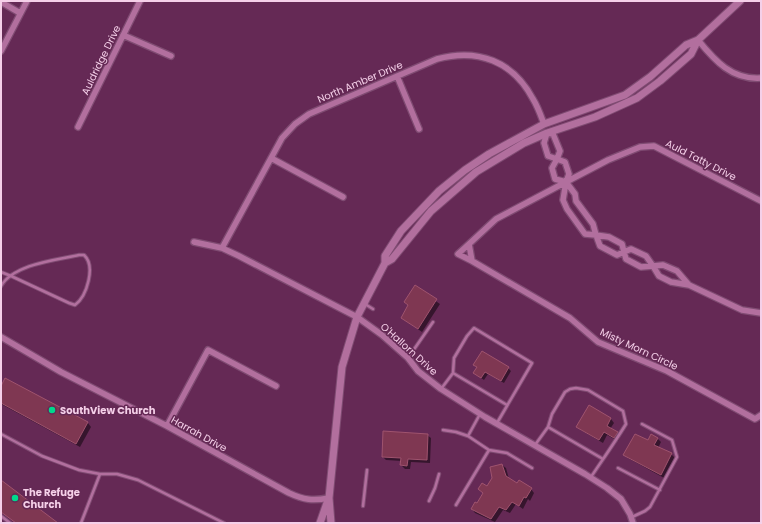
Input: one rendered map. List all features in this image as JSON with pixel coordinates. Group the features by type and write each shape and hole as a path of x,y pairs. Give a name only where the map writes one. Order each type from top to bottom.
{"street":[{"path":"1,51 27,1"},
{"name":"Auldridge Drive","path":"78,128 140,1"},
{"path":"331,523 329,498 342,367 357,317 385,263 385,256 401,231 439,191 465,170 489,154 544,124 625,95 650,77 686,45 698,40 740,1"},
{"path":"1,2 20,12"},
{"path":"123,35 170,56"},
{"path":"698,40 712,56 729,71 743,77 761,78"},
{"path":"385,263 392,259 431,210 470,177 499,157 524,143 547,133 595,117 637,98 660,81 691,54 698,40"},
{"name":"North Amber Drive","path":"222,248 282,138 295,124 309,114 437,59 452,55 468,55 487,58 511,70 521,80 534,99 544,124"},
{"path":"397,76 420,129"},
{"path":"544,124 547,133 544,142 548,156 565,162 569,174 563,200 567,209 585,234 609,237 622,244 626,259 641,267 663,265 677,271 689,286"},
{"path":"547,133 553,134 560,151 552,168 555,179 566,182 575,194 576,201 593,224 600,246 617,255 632,249 646,256 659,276 671,282 689,286 742,310 761,313"},
{"name":"Auld Tatty Drive","path":"566,182 608,160 640,147 654,146 761,201"},
{"path":"271,158 343,197"},
{"name":"Misty Morn Circle","path":"566,182 496,219 458,254 570,318 598,342 667,371 755,419 761,415"},
{"name":"O'Hallorn Drive","path":"194,242 222,248 357,317 382,335 408,358 418,371 441,389 480,414 591,478 620,499 632,520"},
{"path":"469,244 472,261"},
{"name":"Harrah Drive","path":"1,337 61,372 167,426 297,496 313,501 329,498"},
{"path":"167,426 208,350 276,386"},
{"path":"320,523 329,498"}],"lane":[{"path":"1,272 11,276 69,303 75,305 80,301 89,281 90,268 88,258 84,255 79,255 29,266 11,276 5,279 1,286"},
{"path":"364,303 373,309"},
{"path":"408,358 433,322"},
{"path":"441,389 453,373 454,358 466,336 474,328 532,363 497,423"},
{"path":"453,373 508,405"},
{"path":"535,445 548,427 552,414 565,392 576,388 588,390 623,411 626,424 591,478"},
{"path":"468,436 480,414"},
{"path":"632,520 650,507 677,457 672,440 642,424"},
{"path":"548,427 603,459"},
{"path":"443,430 468,436 488,450 507,453 532,468"},
{"path":"1,434 42,456 79,470 100,474 117,474 138,480 224,523"},
{"path":"456,505 488,450"},
{"path":"618,468 660,490"},
{"path":"363,506 367,470"},
{"path":"81,523 100,474"},
{"path":"429,501 436,488 440,474"},
{"path":"1,516 10,523"}],"building":[{"path":"415,285 437,299 418,329 401,318 408,305 404,302"},
{"path":"482,351 509,367 501,381 485,372 481,378 473,373 477,367 473,365"},
{"path":"5,378 88,422 76,444 1,403 1,386"},
{"path":"589,405 611,418 607,426 618,432 614,438 604,432 599,440 576,427"},
{"path":"383,431 428,434 427,460 408,459 407,466 400,465 401,458 382,457"},
{"path":"635,434 648,440 651,434 658,438 654,445 672,453 661,475 623,455"},
{"path":"502,464 506,476 517,483 519,480 532,488 526,498 524,497 519,506 512,502 506,510 499,507 491,519 471,509 483,493 478,489 482,483 487,486 492,478 490,467"},
{"path":"1,480 58,523 16,523 1,512"}],"place":[{"name":"SouthView Church","path":"52,410"},
{"name":"The Refuge Church","path":"15,498"}]}
